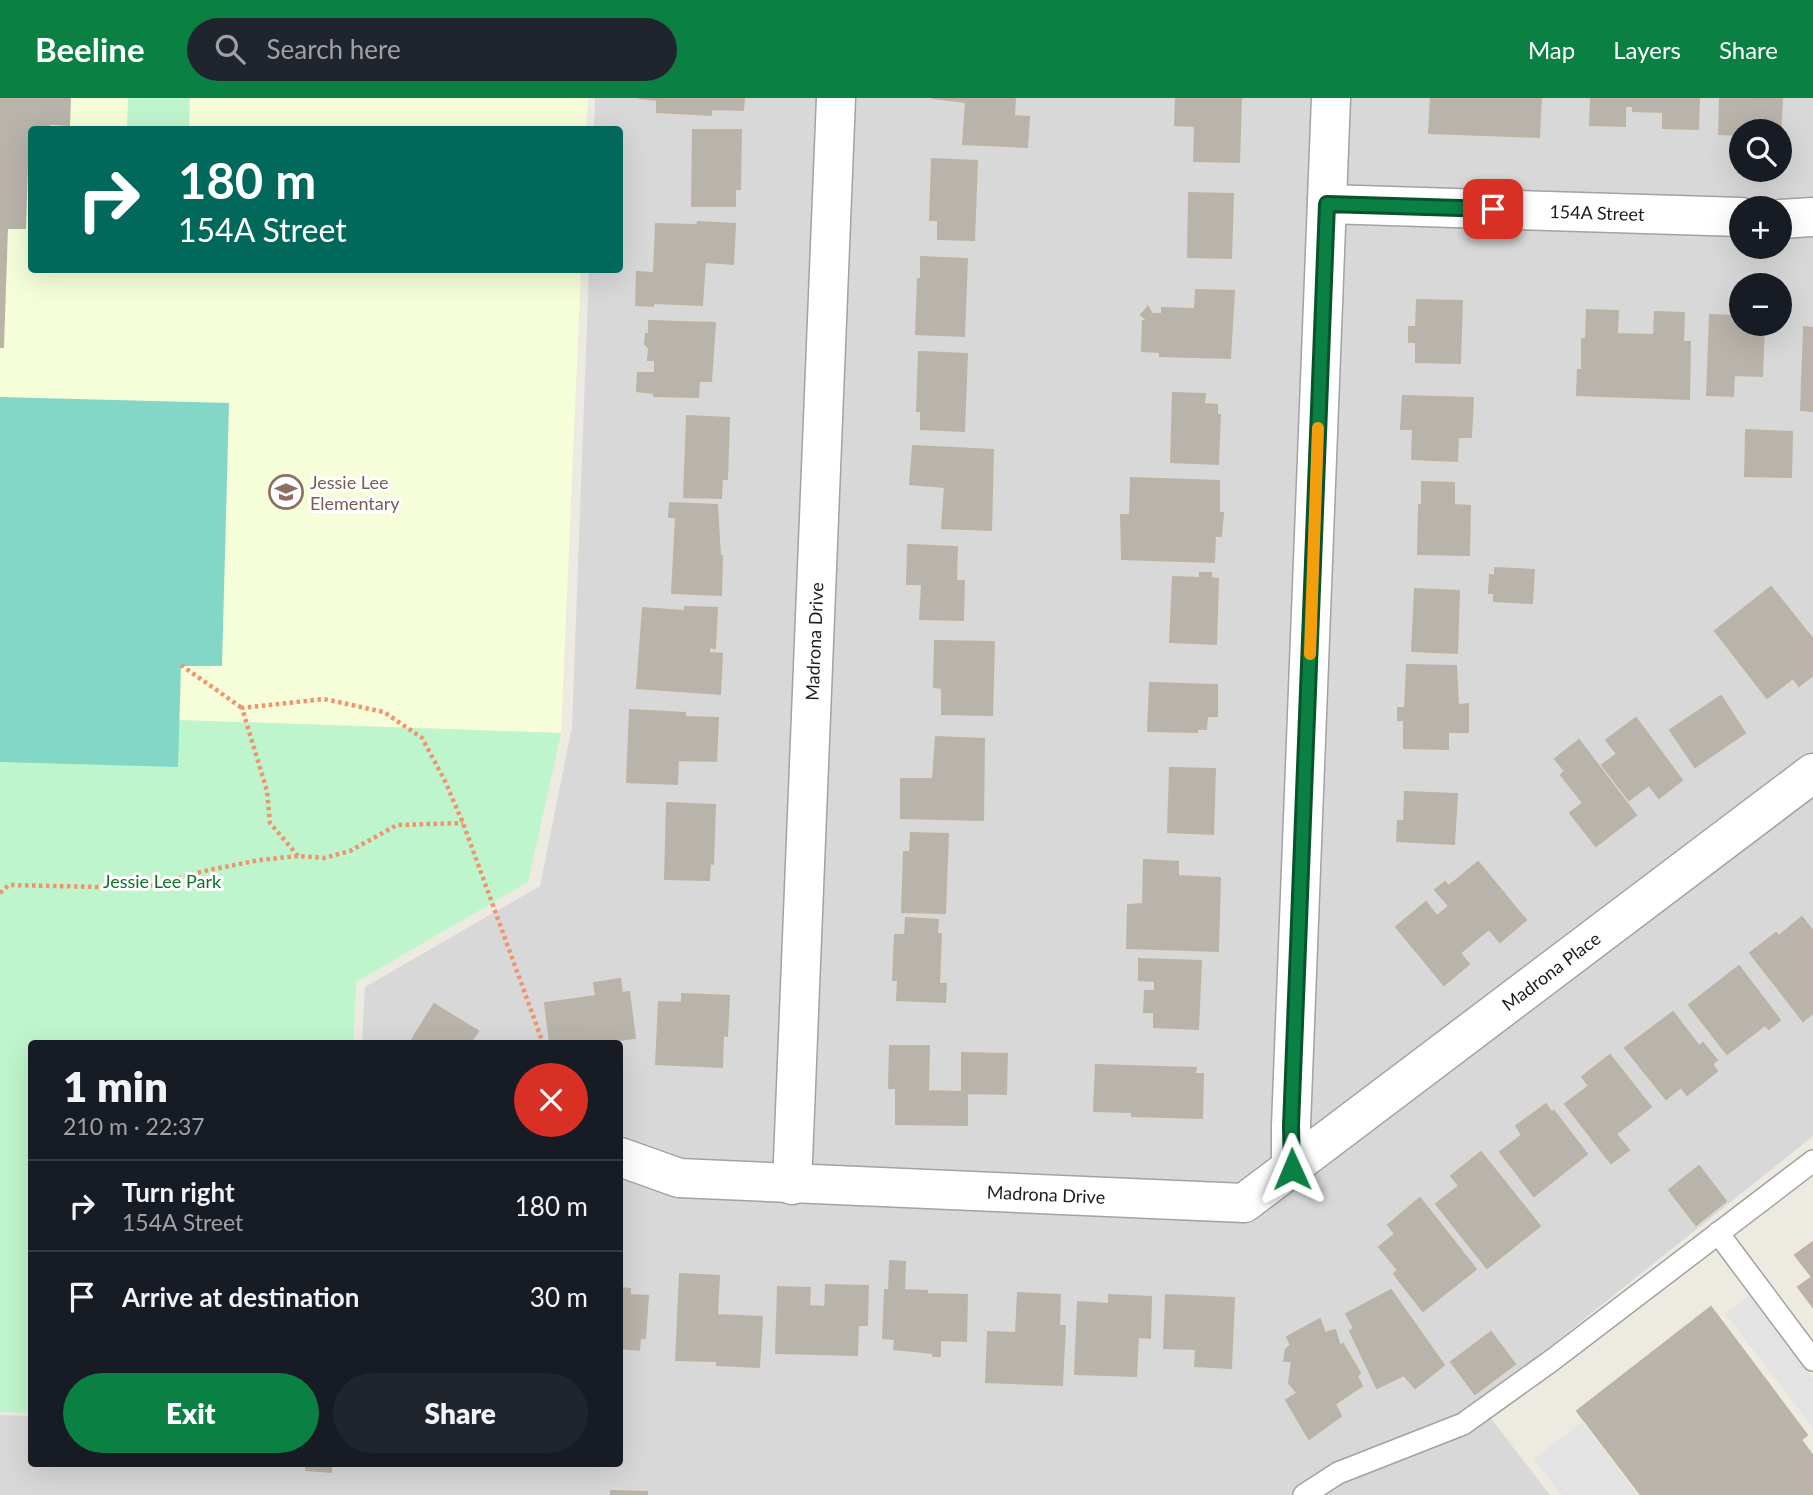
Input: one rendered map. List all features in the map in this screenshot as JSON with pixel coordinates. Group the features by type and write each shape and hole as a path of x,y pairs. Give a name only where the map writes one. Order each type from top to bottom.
{"street":[{"name":"Madrona Drive","path":"792,1185 836,98"},
{"path":"1292,1169 1291,1126 1331,98"},
{"name":"154A Street","path":"1327,204 1729,218"},
{"path":"1792,218 1813,216"},
{"name":"Madrona Place","path":"1292,1169 1813,773"},
{"name":"Madrona Drive","path":"623,1158 679,1178 1244,1203 1292,1169"}],"lane":[{"path":"1304,1495 1338,1473 1463,1424 1813,1161"},
{"path":"1718,1233 1813,1360"}],"path":[{"path":"181,665 242,708 267,791 270,823 298,856"},
{"path":"242,708 324,699 384,712 422,737 463,824 542,1040"},
{"path":"0,893 9,885 144,888 204,871 260,860 298,856 324,858 350,851 397,825 463,824"}],"shaded area":[{"name":"Jessie Lee Elementary","path":"0,98 588,98 586,126 28,126 28,273 581,273 561,733 0,714"},
{"path":"595,98 1813,98 1813,1136 1479,1403 1550,1495 0,1495 0,1415 28,1416 28,1467 623,1467 623,1040 362,1040 365,987 540,886 572,727 589,273 623,273 623,126 594,126"},
{"path":"0,397 229,403 222,666 181,666 178,767 0,762"},
{"path":"1749,1295 1813,1379 1813,1428 1725,1313"},
{"path":"1582,1422 1638,1495 1562,1495 1534,1459"}],"green space":[{"path":"128,98 190,98 189,126 127,126"},
{"name":"Jessie Lee Park","path":"0,714 561,733 528,882 356,982 353,1040 28,1040 28,1413 0,1412"}],"building":[{"path":"0,98 70,98 69,125 28,126 25,228 7,228 3,347 0,347"},
{"path":"639,98 744,98 743,110 711,109 711,115 657,112 657,100"},
{"path":"932,98 1015,98 1014,116 1029,117 1027,147 963,144 966,102"},
{"path":"1176,98 1241,98 1239,162 1194,161 1195,126 1175,125"},
{"path":"1431,98 1541,98 1539,137 1429,133"},
{"path":"1631,98 1631,106 1625,106 1625,126 1590,125 1591,99"},
{"path":"1633,98 1699,98 1698,129 1663,128 1663,112 1633,111"},
{"path":"1720,98 1782,98 1781,119 1729,119 1729,134 1719,134"},
{"path":"693,130 741,130 740,189 735,189 735,206 692,206"},
{"path":"932,159 977,161 974,240 938,239 938,220 930,220"},
{"path":"1189,193 1233,194 1231,258 1188,257"},
{"path":"698,222 735,224 733,264 705,262 702,305 636,305 637,272 654,273 656,224 697,225"},
{"path":"921,257 967,259 964,336 916,334"},
{"path":"1196,290 1234,291 1230,358 1160,356 1160,352 1142,351 1143,321 1148,321 1141,315 1148,307 1152,314 1162,314 1162,308 1195,309"},
{"path":"1417,300 1462,301 1460,363 1416,362 1416,342 1409,342 1409,327 1416,327"},
{"path":"1587,310 1618,311 1617,334 1654,335 1655,312 1684,313 1683,342 1690,342 1689,399 1577,395 1578,370 1582,370 1582,339 1586,339"},
{"path":"1710,315 1729,316 1729,336 1764,336 1762,376 1734,375 1733,396 1707,395"},
{"path":"649,321 715,323 711,381 699,381 698,397 654,396 654,393 637,391 638,373 655,373 655,360 648,360 649,348 645,344 646,334 649,334"},
{"path":"1804,327 1813,328 1813,411 1801,410"},
{"path":"919,352 967,354 964,431 921,429 921,411 917,411"},
{"path":"1173,393 1205,394 1204,404 1217,405 1217,415 1220,415 1218,464 1171,462"},
{"path":"1403,396 1473,398 1471,437 1458,437 1457,461 1412,459 1413,429 1401,429"},
{"path":"687,416 729,418 727,479 722,479 721,498 684,497"},
{"path":"1746,430 1792,432 1791,477 1745,476"},
{"path":"913,446 993,450 991,530 942,528 945,487 910,484"},
{"path":"1131,478 1219,481 1219,513 1223,513 1221,536 1215,536 1214,562 1122,559 1121,515 1130,515"},
{"path":"1422,482 1454,483 1454,505 1470,506 1469,555 1418,554"},
{"path":"670,503 717,505 722,556 721,595 672,593 676,517 669,517"},
{"path":"908,545 957,547 956,581 964,581 963,620 920,619 922,584 907,584"},
{"path":"1495,568 1534,570 1532,603 1494,601 1494,593 1489,593 1490,575 1495,576"},
{"path":"1200,573 1211,573 1211,578 1218,579 1216,644 1170,642 1173,577 1200,578"},
{"path":"1771,587 1813,639 1813,675 1799,686 1793,678 1767,698 1715,631"},
{"path":"1415,589 1459,591 1457,653 1412,651"},
{"path":"685,607 717,608 715,648 709,647 709,653 722,654 720,694 637,688 643,608 685,611"},
{"path":"935,641 994,642 992,715 942,714 942,688 934,687"},
{"path":"1407,665 1456,666 1458,705 1468,704 1468,732 1448,732 1448,749 1404,748 1404,720 1398,720 1398,708 1405,708"},
{"path":"1150,683 1217,685 1217,716 1207,716 1206,729 1197,729 1197,732 1148,731"},
{"path":"1721,696 1745,733 1695,767 1670,730"},
{"path":"630,710 718,718 716,761 678,760 677,784 627,782"},
{"path":"1636,718 1682,780 1659,798 1649,785 1629,800 1602,765 1617,754 1606,740"},
{"path":"936,737 984,739 983,820 901,818 901,779 933,779"},
{"path":"1579,740 1636,815 1596,846 1570,813 1583,803 1561,775 1565,771 1555,759"},
{"path":"1170,768 1215,769 1213,834 1168,832"},
{"path":"1405,792 1457,794 1454,844 1397,841 1398,821 1404,821"},
{"path":"667,803 715,805 713,864 710,863 709,880 665,879"},
{"path":"911,833 948,834 945,913 902,912 904,852 910,852"},
{"path":"1144,860 1178,862 1178,876 1220,878 1218,951 1127,948 1128,905 1143,904"},
{"path":"1478,862 1526,920 1500,942 1489,929 1460,953 1469,964 1444,985 1396,927 1426,902 1437,916 1449,906 1435,890 1445,882 1449,886"},
{"path":"1802,917 1813,931 1813,1013 1803,1021 1750,953 1776,933 1779,936"},
{"path":"906,918 938,920 937,934 941,934 939,984 946,984 945,1002 897,1000 898,980 893,980 895,935 905,935"},
{"path":"1139,959 1201,961 1198,1029 1154,1027 1154,1012 1144,1012 1145,991 1155,991 1155,981 1139,980"},
{"path":"1739,966 1780,1020 1769,1029 1765,1025 1727,1054 1689,1005"},
{"path":"620,979 622,993 629,992 635,1038 550,1040 545,1003 596,996 594,983"},
{"path":"682,994 729,996 727,1036 723,1035 722,1067 656,1064 659,1002 682,1003"},
{"path":"434,1004 478,1031 472,1040 412,1040"},
{"path":"1673,1012 1699,1046 1703,1043 1717,1060 1712,1064 1717,1071 1687,1095 1681,1087 1666,1099 1625,1048"},
{"path":"890,1046 929,1046 928,1091 962,1092 962,1053 1007,1054 1006,1094 967,1093 967,1125 896,1124 896,1088 889,1088"},
{"path":"1610,1055 1651,1107 1616,1134 1629,1150 1611,1163 1565,1104 1589,1086 1582,1077"},
{"path":"1096,1065 1196,1068 1195,1074 1203,1074 1202,1118 1132,1116 1132,1112 1094,1111"},
{"path":"1546,1104 1587,1154 1534,1196 1500,1152 1522,1135 1516,1126"},
{"path":"1481,1152 1540,1226 1487,1268 1436,1204 1459,1186 1451,1176"},
{"path":"1699,1166 1726,1201 1696,1225 1669,1190"},
{"path":"1420,1198 1476,1269 1423,1311 1394,1274 1398,1270 1379,1247 1395,1234 1388,1225"},
{"path":"1813,1242 1813,1307 1798,1287 1812,1277 1795,1255"},
{"path":"890,1261 905,1262 904,1290 927,1291 927,1294 967,1295 966,1341 940,1340 940,1356 933,1356 933,1353 894,1349 895,1339 883,1338 885,1290 889,1290"},
{"path":"680,1274 719,1276 717,1315 762,1317 759,1367 717,1365 717,1361 676,1360"},
{"path":"826,1285 868,1286 867,1325 858,1325 857,1355 776,1353 778,1287 810,1288 809,1306 825,1307"},
{"path":"623,1288 630,1289 630,1295 648,1296 645,1338 640,1338 639,1350 623,1348"},
{"path":"1391,1290 1444,1365 1415,1388 1404,1375 1377,1388 1350,1331 1354,1328 1346,1314"},
{"path":"1018,1293 1060,1295 1059,1326 1065,1326 1062,1385 986,1382 988,1332 1016,1333"},
{"path":"1109,1295 1151,1297 1150,1338 1138,1337 1136,1376 1075,1374 1078,1302 1109,1304"},
{"path":"1166,1295 1234,1298 1231,1368 1195,1366 1196,1349 1164,1348"},
{"path":"1711,1307 1807,1435 1801,1440 1813,1456 1813,1495 1641,1495 1577,1411"},
{"path":"1320,1319 1325,1333 1335,1330 1340,1346 1343,1344 1360,1373 1357,1376 1362,1386 1335,1404 1341,1416 1309,1439 1286,1400 1297,1393 1289,1383 1292,1361 1284,1361 1286,1349 1291,1345 1287,1337"},
{"path":"1491,1332 1515,1364 1475,1394 1451,1362"},
{"path":"306,1467 331,1467 331,1472 306,1470"},
{"path":"611,1491 647,1492 647,1495 611,1495"}],"slow traffic":[{"path":"1310,654 1318,428"}],"place":[{"name":"Jessie Lee Elementary","path":"286,492"}],"route":[{"path":"1292,1169 1291,1126 1327,204 1493,209"}]}
